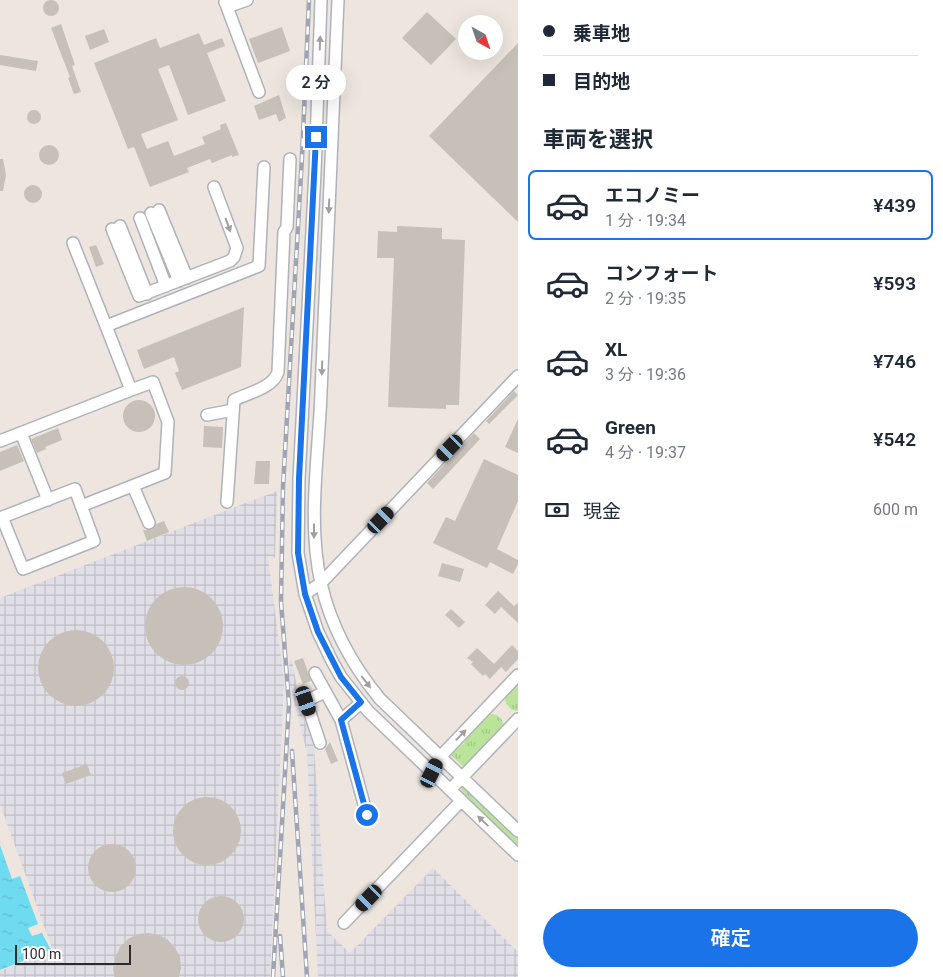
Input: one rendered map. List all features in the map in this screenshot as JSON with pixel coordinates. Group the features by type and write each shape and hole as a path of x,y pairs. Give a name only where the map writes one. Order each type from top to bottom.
{"street":[{"path":"247,0 225,4 259,92"},
{"path":"321,0 315,172 299,479 298,553 305,594 318,632 332,661 341,677 361,702 518,855"},
{"path":"338,0 320,432 313,532 321,583 333,624 351,660 363,678 380,699 518,831"},
{"path":"227,502 234,400 271,383 276,378 278,372 284,232 287,227 290,159"},
{"path":"106,326 259,266 264,167"},
{"path":"315,172 330,173"},
{"path":"136,219 139,296 230,261 234,257 237,248 214,187"},
{"path":"136,219 166,286"},
{"path":"136,219 166,286"},
{"path":"73,244 130,390"},
{"path":"305,594 321,583 518,376"},
{"path":"0,441 153,382 168,422 165,473 81,506"},
{"path":"207,415 233,410"},
{"path":"21,432 48,500"},
{"path":"133,486 149,522"},
{"path":"75,489 94,541 23,569 1,517 48,500 75,489"},
{"path":"314,673 341,720 367,815"},
{"path":"432,773 441,756 518,675"},
{"path":"320,743 306,701 325,692"},
{"path":"341,720 361,702"},
{"path":"450,790 518,719"},
{"path":"344,923 461,801"}],"shaded area":[{"path":"277,491 275,558 268,557 284,681 270,977 0,977 0,971 53,951 0,804 0,598"},
{"path":"292,660 301,709 314,748 327,931 350,953 433,868 518,952 518,977 318,977 307,753 289,681 289,661"}],"green space":[{"path":"518,679 518,711 512,710 506,704 505,697"},
{"path":"488,714 494,714 499,717 504,727 466,769 451,755 464,743 469,732"},
{"path":"463,786 518,837 518,849 461,790"}],"water":[{"path":"0,845 12,879 20,876 38,924 28,928 32,936 42,933 51,950 0,970"}],"building":[{"path":"48,0 54,0 59,5 57,14 48,16 43,11 43,5"},
{"path":"427,12 456,39 431,65 402,38"},
{"path":"61,24 75,65 72,66 81,92 74,94 68,78 70,77 51,28"},
{"path":"282,27 290,51 258,63 249,39"},
{"path":"104,29 109,42 90,50 85,36"},
{"path":"199,33 204,45 222,38 225,46 207,53 226,101 188,115 169,65 158,69 178,120 141,134 147,149 168,141 174,156 205,144 202,137 221,129 220,125 226,123 239,155 232,157 232,155 212,163 210,159 187,168 189,172 150,187 134,147 128,149 94,63 156,38 160,48"},
{"path":"518,43 518,222 429,136"},
{"path":"0,55 38,61 36,71 0,65"},
{"path":"279,95 286,118 279,122 276,114 259,120 254,106"},
{"path":"31,110 37,110 41,117 37,124 31,124 27,120 27,114"},
{"path":"49,145 56,148 59,155 56,162 49,165 42,162 39,155 42,148"},
{"path":"0,159 3,159 6,175 3,191 0,191"},
{"path":"33,185 39,188 42,194 39,200 33,203 27,200 24,194 27,188"},
{"path":"397,226 442,228 442,239 465,240 459,405 446,405 446,409 388,407 394,258 377,258 378,231 397,232"},
{"path":"96,245 104,264 96,267 89,247"},
{"path":"244,307 241,367 182,390 175,373 179,371 174,357 144,369 137,350"},
{"path":"514,391 518,395 489,424 486,421"},
{"path":"139,400 145,401 150,405 154,410 154,422 150,427 145,431 139,432 133,431 128,427 124,422 123,416 124,410 128,405 133,401"},
{"path":"518,419 518,453 505,447"},
{"path":"204,426 223,427 222,448 203,447"},
{"path":"58,428 62,440 45,447 46,449 37,453 31,439"},
{"path":"474,433 480,439 433,489 427,483"},
{"path":"17,445 24,461 0,471 0,452"},
{"path":"484,459 518,475 518,501 497,549 518,560 513,574 490,562 487,568 433,543 446,517 455,521"},
{"path":"256,461 270,461 269,484 254,484"},
{"path":"164,521 169,532 147,541 143,530 152,530 156,524"},
{"path":"442,563 464,569 460,582 438,576"},
{"path":"184,587 199,590 216,604 220,611 223,626 220,641 206,658 199,662 184,665 169,662 152,648 148,641 145,626 148,611 162,594 169,590"},
{"path":"498,591 514,606 518,603 518,623 501,607 495,614 485,605"},
{"path":"451,609 465,622 459,628 445,615"},
{"path":"76,630 90,633 103,641 111,654 114,668 111,682 103,695 90,703 76,706 62,703 49,695 41,682 38,668 41,654 49,641 62,633"},
{"path":"512,645 518,651 518,659 506,672 501,667 490,679 485,674 483,676 471,664 473,662 467,658 477,648 494,664"},
{"path":"303,658 311,681 303,684 294,661"},
{"path":"179,676 185,676 189,683 185,690 179,690 175,686 175,680"},
{"path":"330,742 338,761 331,764 325,749"},
{"path":"87,764 91,775 66,784 62,773"},
{"path":"207,797 220,800 231,807 238,818 241,831 238,844 231,855 220,862 207,865 194,862 183,855 176,844 173,831 176,818 183,807 194,800"},
{"path":"107,844 117,844 129,851 136,863 136,873 129,885 117,892 107,892 99,888 92,881 88,873 88,863 92,855 99,848"},
{"path":"217,896 225,896 234,900 240,906 244,919 240,932 234,938 225,942 217,942 208,938 202,932 198,923 198,915 202,906 208,900"},
{"path":"149,933 159,935 168,940 175,948 180,957 181,968 179,977 115,977 113,969 120,947 128,939 138,934"}],"railway":[{"path":"273,977 289,704 281,602 283,487 309,0"},
{"path":"292,751 307,977"},
{"path":"280,936 283,977"}],"route":[{"path":"316,137 299,479 298,553 305,594 318,632 341,677 361,702 341,720 367,815"}]}
